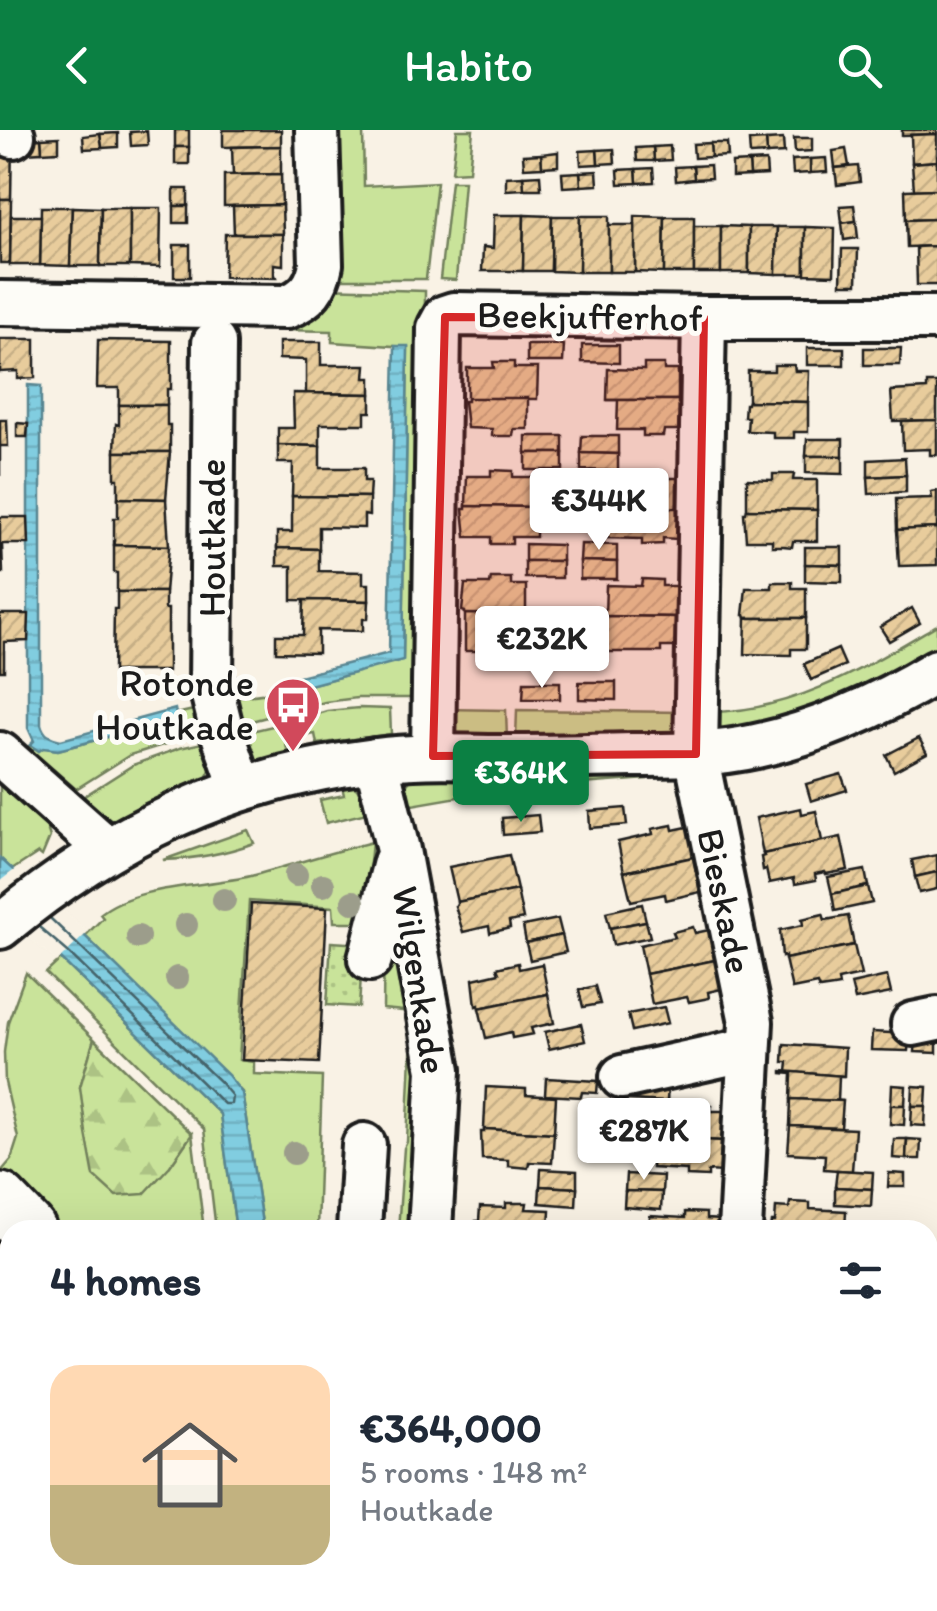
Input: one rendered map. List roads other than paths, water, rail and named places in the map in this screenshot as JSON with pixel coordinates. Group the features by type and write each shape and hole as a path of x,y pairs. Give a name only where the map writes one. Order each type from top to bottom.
{"main road":[{"path":"0,1201 18,1220"}],"street":[{"path":"0,302 286,307 307,296 317,282 321,264 317,130"},
{"name":"Beekjufferhof","path":"433,756 438,328 445,317 454,314 937,318"},
{"name":"Bieskade","path":"704,318 696,754 751,1022 740,1220"},
{"name":"Houtkade","path":"214,342 211,687 242,789"},
{"path":"0,926 107,849 153,825 217,797 292,775 376,760 433,756 696,754 753,747 819,729 872,706 937,670"},
{"path":"0,754 107,849"},
{"name":"Wilgenkade","path":"376,760 398,850 439,1070 431,1220"},
{"name":"Wilgenkade","path":"370,959 398,850"},
{"path":"622,1077 749,1049"},
{"path":"360,1220 364,1145"}],"water":[{"path":"395,346 408,346 403,660 295,689 292,678 389,653"},
{"path":"28,385 41,386 42,728 61,740 175,709 177,719 58,750 39,751 30,745 34,741 28,728"},
{"path":"0,858 228,1075 242,1093 261,1220 235,1220 220,1114 61,959 0,907"}],"place":[{"name":"Rotonde Houtkade","path":"293,754"}]}
